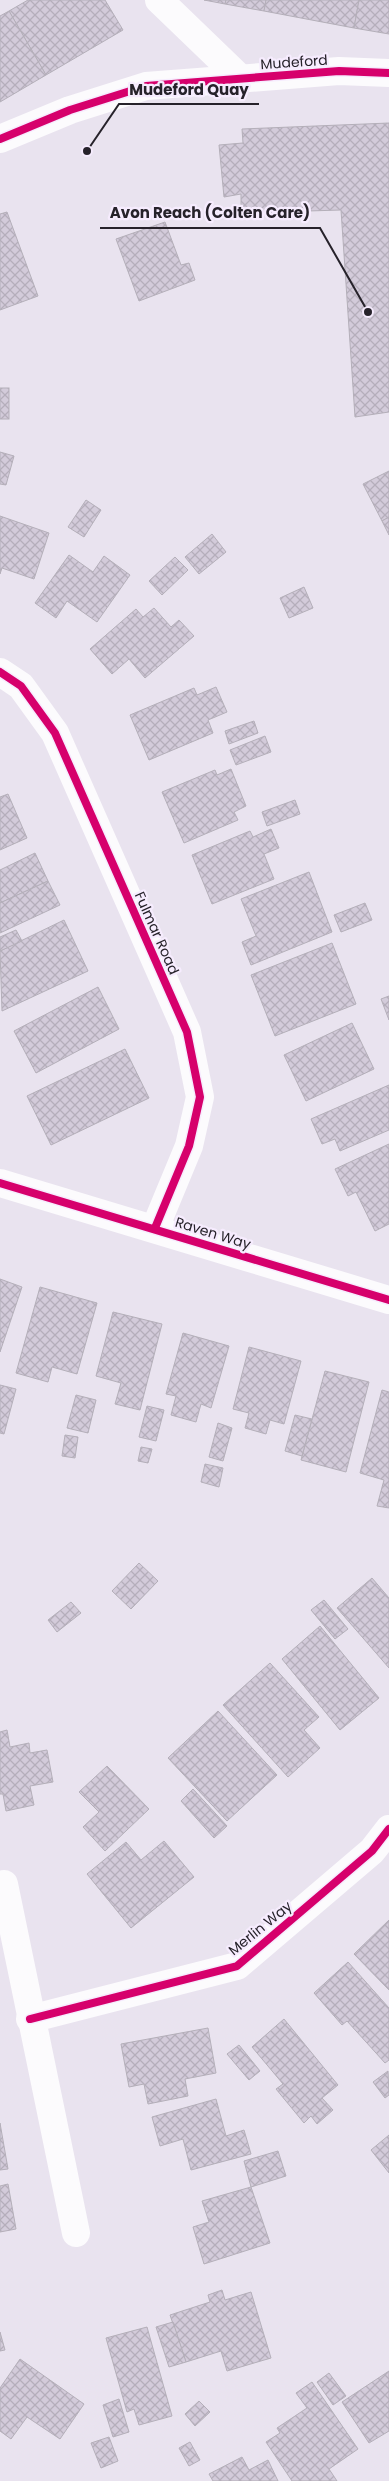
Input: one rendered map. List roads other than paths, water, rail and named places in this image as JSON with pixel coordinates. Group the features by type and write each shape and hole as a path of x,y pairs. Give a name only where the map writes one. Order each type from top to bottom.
{"street":[{"path":"159,0 240,78"},
{"name":"Mudeford","path":"0,138 70,110 146,86 339,71 389,73"},
{"name":"Fulmar Road","path":"0,672 20,686 54,733 186,1032 200,1097 189,1146 155,1228"},
{"name":"Raven Way","path":"0,1183 155,1228 389,1300"},
{"name":"Merlin Way","path":"30,2019 237,1966 372,1851 389,1829"},
{"path":"4,1884 30,2019 76,2233"}],"place":[{"name":"Mudeford Quay","path":"87,151"},
{"name":"Avon Reach (Colten Care)","path":"368,312"}]}
